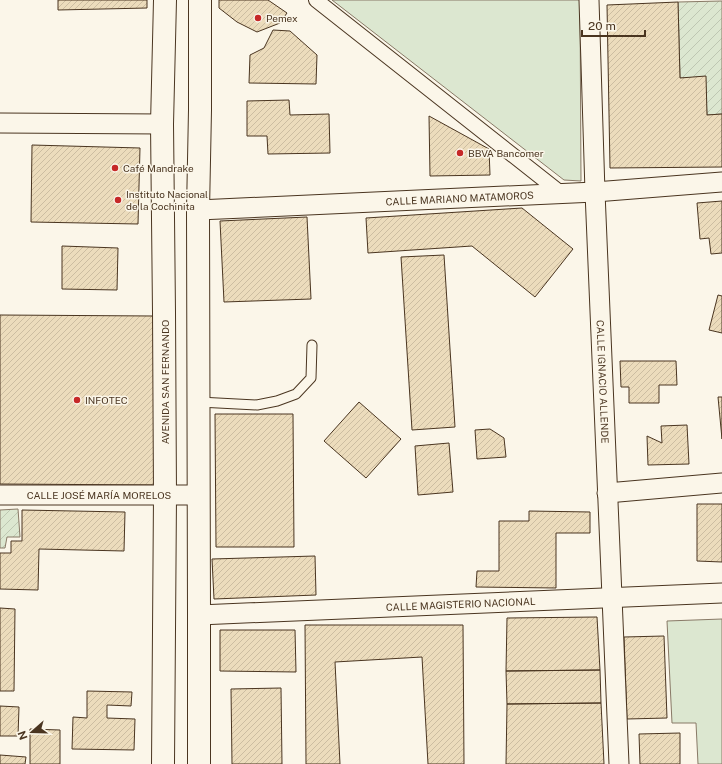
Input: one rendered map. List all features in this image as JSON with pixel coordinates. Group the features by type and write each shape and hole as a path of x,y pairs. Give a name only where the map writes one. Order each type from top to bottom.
{"main road":[{"name":"AVENIDA SAN FERNANDO","path":"163,764 165,496 162,124 165,0"},
{"path":"198,764 200,615 198,210 200,0"}],"street":[{"path":"316,0 562,194"},
{"name":"CALLE IGNACIO ALLENDE","path":"589,0 607,493 620,764"},
{"path":"0,123 162,124"},
{"name":"CALLE MARIANO MATAMOROS","path":"198,210 562,194 722,182"},
{"path":"607,493 722,484"},
{"name":"CALLE JOSÉ MARÍA MORELOS","path":"0,495 199,495"},
{"name":"CALLE MAGISTERIO NACIONAL","path":"200,615 722,593"}],"lane":[{"path":"199,402 257,405 278,402 296,394 311,378 312,345"}],"green space":[{"path":"332,0 580,0 581,181 564,180"},
{"path":"722,1 722,114 707,115 705,77 680,78 678,2"},
{"path":"18,509 20,537 7,537 5,548 0,548 0,510"},
{"path":"722,619 722,764 698,764 696,723 672,723 667,621"}],"building":[{"path":"58,0 147,0 147,8 58,10"},
{"name":"Pemex","path":"219,0 268,0 287,13 280,23 257,32 237,22 219,8"},
{"path":"678,2 680,78 706,76 707,115 722,114 722,167 610,168 607,5"},
{"path":"273,30 290,31 317,55 316,84 249,83 250,55 264,48"},
{"path":"289,100 290,115 329,114 330,153 268,154 267,136 247,136 247,101"},
{"path":"429,116 489,149 490,175 430,176"},
{"path":"32,145 140,148 138,224 31,222"},
{"path":"722,201 722,253 711,254 709,238 700,239 697,203"},
{"path":"522,208 573,249 535,297 472,246 368,253 366,218"},
{"path":"307,217 311,299 224,302 220,221"},
{"path":"62,246 118,248 117,290 62,289"},
{"path":"444,255 455,427 412,430 401,257"},
{"path":"718,295 722,296 722,333 709,330"},
{"name":"INFOTEC","path":"0,315 154,316 154,485 0,484"},
{"path":"620,361 676,361 677,385 659,385 659,403 629,403 629,387 621,387"},
{"path":"718,397 722,397 722,439"},
{"path":"359,402 401,439 366,478 324,441"},
{"path":"215,414 293,414 294,547 216,547"},
{"path":"687,425 689,464 648,465 647,436 662,443 661,426"},
{"path":"490,429 504,438 506,457 477,459 475,430"},
{"path":"449,443 453,492 418,495 415,446"},
{"path":"697,504 722,504 722,562 697,561"},
{"path":"22,510 125,512 124,551 39,549 38,590 0,589 0,553 11,553 11,541 22,541"},
{"path":"529,511 590,512 590,533 556,533 556,588 476,587 477,571 499,571 499,521 529,521"},
{"path":"315,556 316,595 214,599 212,559"},
{"path":"0,608 15,609 14,691 0,691"},
{"path":"597,617 600,670 506,671 507,618"},
{"path":"305,625 463,625 464,764 428,764 422,657 335,662 340,764 306,764"},
{"path":"220,630 295,630 296,672 220,671"},
{"path":"664,636 667,718 627,719 624,637"},
{"path":"600,670 601,703 507,704 506,671"},
{"path":"281,688 282,764 232,764 231,689"},
{"path":"87,691 132,692 131,706 107,705 107,718 135,719 134,750 72,749 73,717 87,718"},
{"path":"601,703 604,764 506,764 507,704"},
{"path":"0,706 19,707 18,736 0,736"},
{"path":"30,729 60,730 60,764 30,764"},
{"path":"680,733 680,764 640,764 639,734"},
{"path":"0,755 26,757 25,764 0,764"}],"place":[{"name":"Pemex","path":"258,18"},
{"name":"BBVA Bancomer","path":"460,153"},
{"name":"Café Mandrake","path":"115,168"},
{"name":"Instituto Nacional de la Cochinita","path":"118,200"},
{"name":"INFOTEC","path":"77,400"}]}
